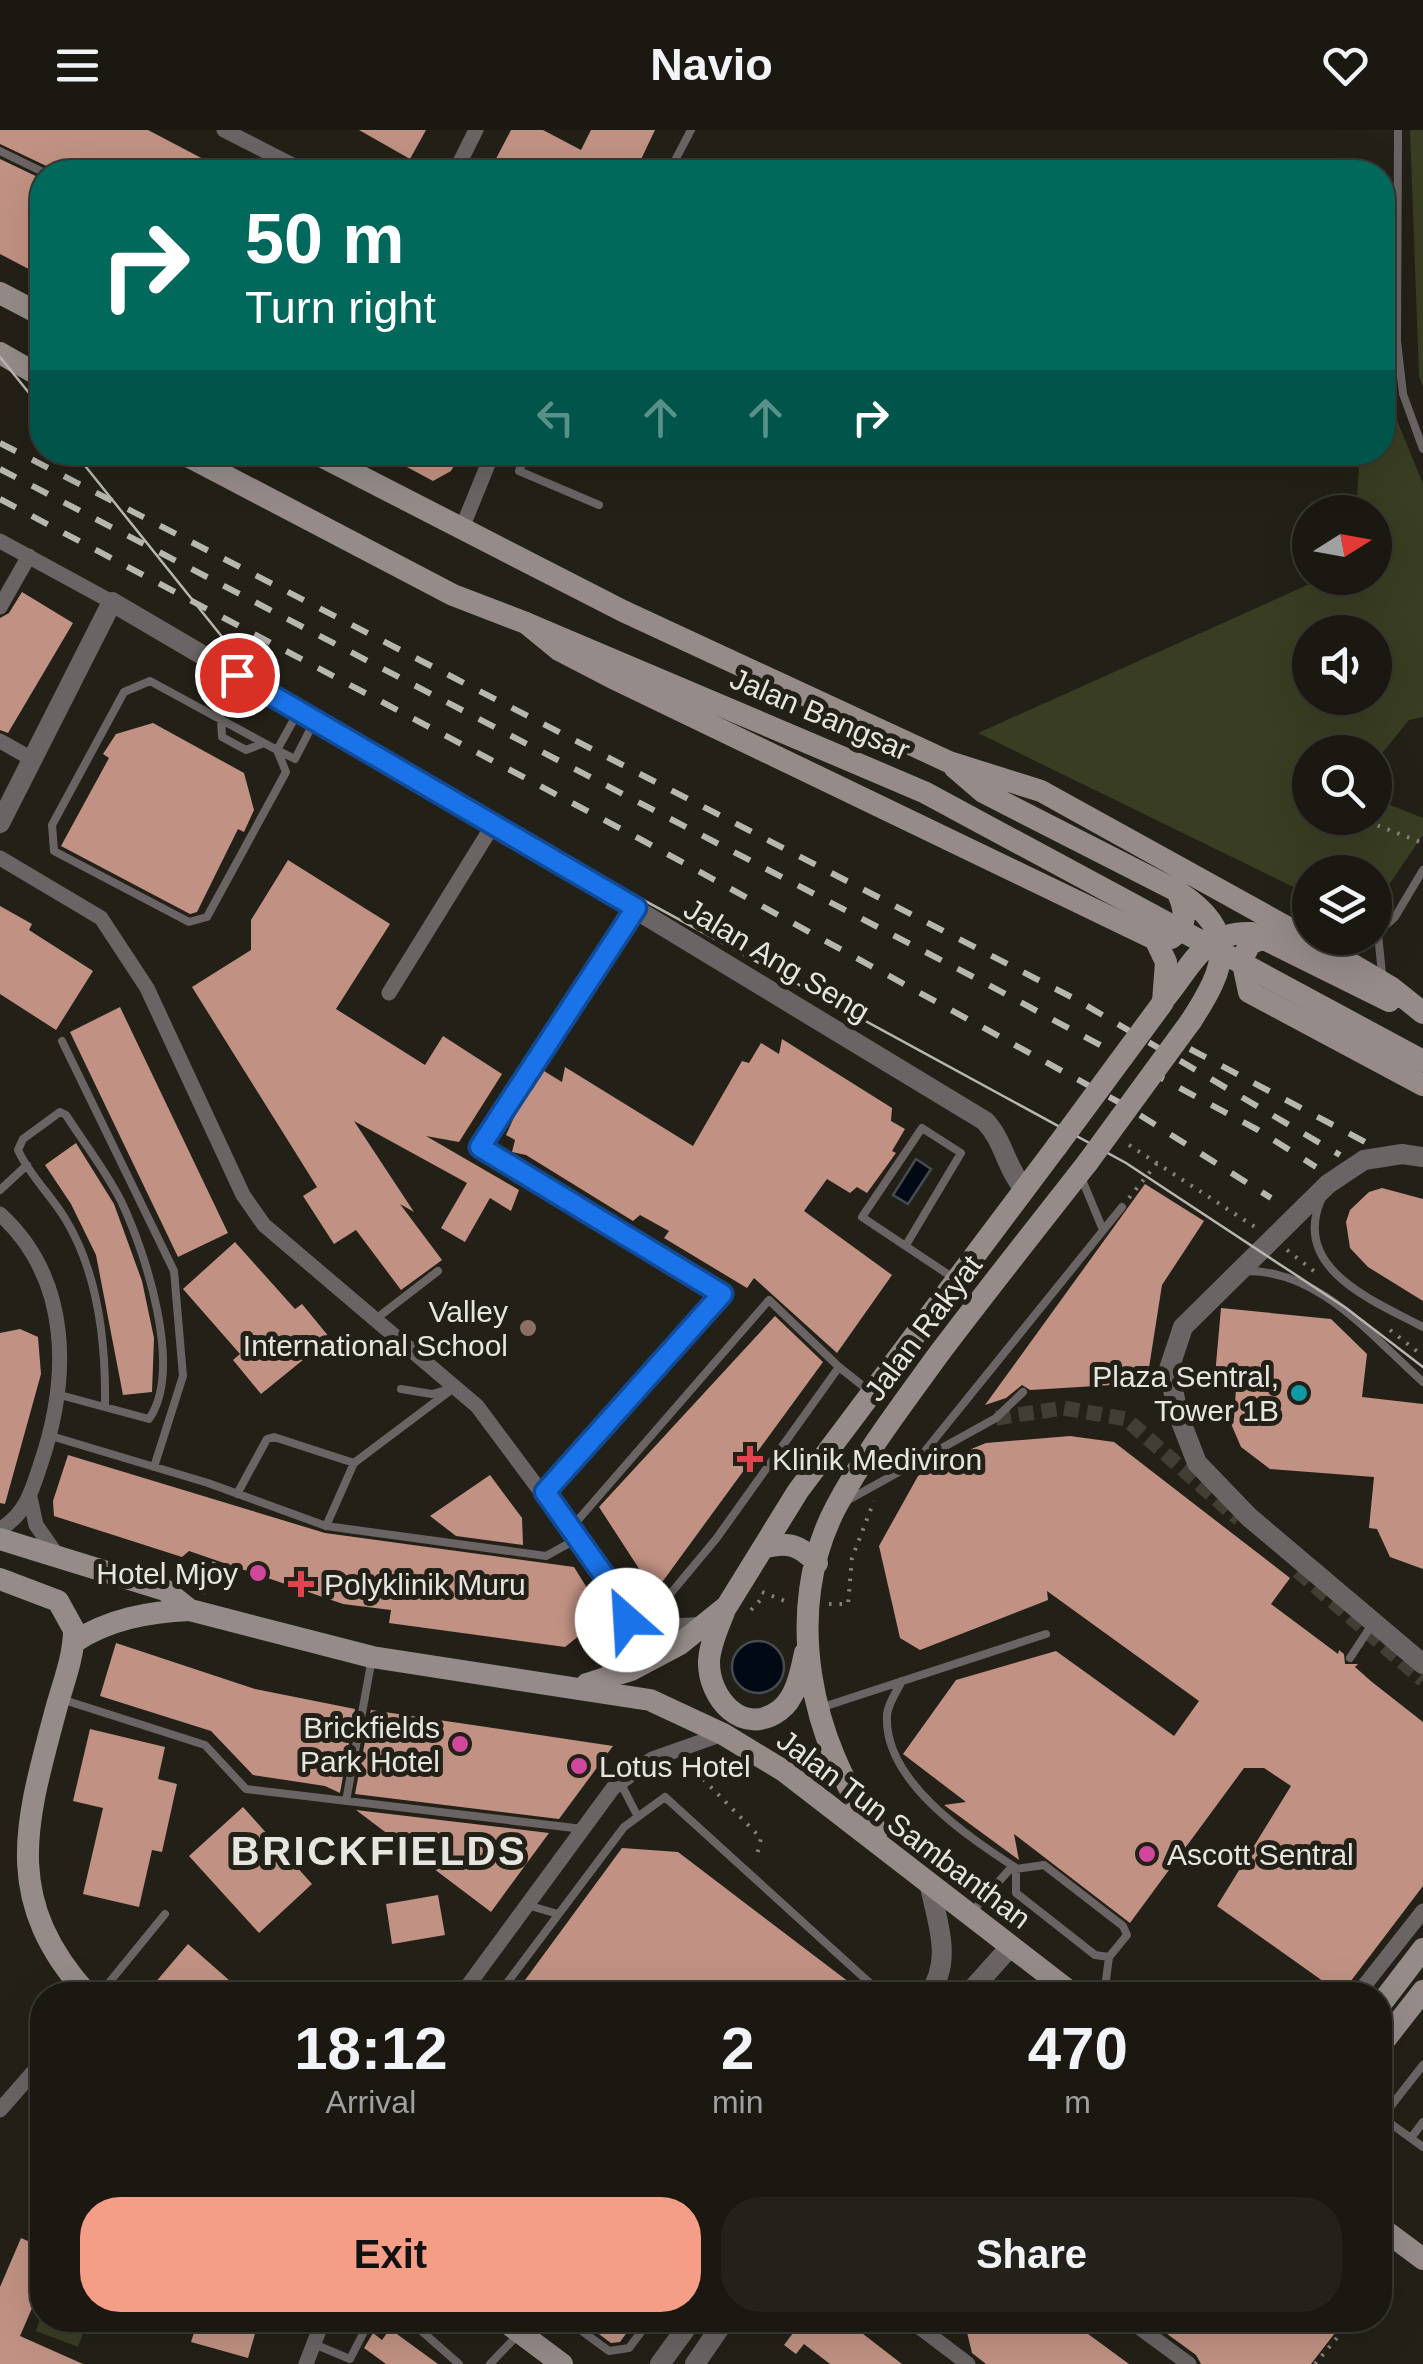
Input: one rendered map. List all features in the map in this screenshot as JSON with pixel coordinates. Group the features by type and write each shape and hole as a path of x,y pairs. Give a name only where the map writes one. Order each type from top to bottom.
{"main road":[{"path":"0,294 30,309"},
{"path":"0,353 30,370"},
{"name":"Jalan Bangsar","path":"205,465 454,595 924,792 1423,1061"},
{"name":"Jalan Bangsar","path":"338,465 623,610 949,762 1040,791 1292,930"},
{"path":"526,623 559,650 611,678 1155,938 1171,938 1183,923 1184,908 1177,891"},
{"path":"949,762 983,792 1177,891 1204,911 1220,935 1252,933 1386,1001 1402,1000 1423,1013"},
{"name":"Jalan Rakyat","path":"574,1687 602,1680 680,1644 706,1623 733,1614 740,1583 798,1492 1163,1001 1204,948 1220,935"},
{"name":"Jalan Rakyat","path":"905,1868 850,1796 826,1748 816,1709 808,1634 817,1563 834,1511 880,1434 1192,1019 1218,973 1220,935"},
{"path":"1155,938 1166,962 1163,1001"},
{"path":"1263,938 1244,952 1242,974 1249,992 1423,1086"},
{"name":"Jalan Bangsar","path":"1336,955 1385,984 1402,1000"},
{"path":"1192,1019 1228,997 1249,992"},
{"name":"Jalan Tun Sambanthan","path":"0,1539 165,1590 194,1611 372,1657 635,1695 723,1734 836,1808 905,1868 1057,1982"},
{"path":"763,1548 781,1542 795,1545 817,1563"},
{"path":"0,1579 58,1600 74,1630 28,1810 28,1864 42,1933 78,1982"},
{"path":"74,1642 92,1631 137,1615 194,1611"},
{"path":"733,1614 711,1646 710,1673 719,1702 744,1718 758,1719 783,1708 799,1678 808,1634"},
{"path":"1392,1989 1423,1949"},
{"path":"1392,2031 1423,1991"},
{"path":"1392,2236 1423,2260"},
{"path":"526,2332 554,2362"}],"street":[{"path":"224,130 269,160"},
{"path":"460,160 476,130"},
{"path":"462,528 489,465"},
{"name":"Jalan Ang Seng","path":"0,540 636,908 985,1121 997,1134 1009,1169 1024,1189"},
{"path":"0,607 29,556"},
{"path":"0,823 112,602"},
{"path":"0,741 32,760"},
{"path":"389,993 493,825"},
{"path":"0,858 101,918 147,988 243,1195 288,1250 377,1318 455,1387 525,1465 623,1602 647,1621 680,1628 706,1623"},
{"path":"1423,1157 1402,1154 1364,1160 1328,1184 1183,1327 1169,1370 1178,1414 1198,1463 1249,1517 1423,1664"},
{"path":"0,1214 34,1252 45,1275 58,1327 60,1395 30,1497 19,1514 0,1529"},
{"path":"30,1497 36,1526 60,1558"},
{"path":"602,1680 624,1646 623,1602"},
{"path":"471,1982 620,1782 652,1759 723,1734"},
{"path":"930,1887 944,1956 938,1982"},
{"path":"1367,1982 1423,1911"},
{"path":"979,1982 1010,1947"},
{"path":"0,2110 30,2076"},
{"path":"306,2364 318,2332"},
{"path":"660,2364 683,2332"},
{"path":"695,2364 718,2332"},
{"path":"938,2332 968,2364"},
{"path":"1145,2332 1189,2364"}],"lane":[{"path":"675,160 691,130"},
{"path":"1398,130 1397,341 1403,394 1423,449"},
{"path":"0,151 30,166"},
{"path":"521,465 519,471 600,505"},
{"path":"277,750 286,772 207,917 189,922 54,851 52,824 124,692 150,680 295,759 307,716"},
{"path":"277,750 307,716"},
{"path":"221,719 222,737 246,750 264,742"},
{"path":"1392,920 1423,870"},
{"path":"545,1492 722,1294 480,1147 636,908"},
{"path":"1380,955 1385,984"},
{"path":"62,1041 174,1270 183,1376 154,1467"},
{"path":"60,1395 150,1419 164,1370 152,1291 120,1200 66,1115 55,1112 22,1139 18,1150 67,1221 81,1255 106,1346 105,1406"},
{"path":"906,1244 960,1158 959,1150 917,1129 862,1217 956,1280"},
{"path":"0,1190 27,1165"},
{"path":"1083,1167 1103,1230"},
{"path":"1328,1184 1312,1219 1316,1248 1331,1270 1353,1290 1423,1327"},
{"path":"921,1456 1122,1207"},
{"path":"377,1318 438,1271"},
{"path":"1239,1272 1291,1276 1318,1290 1423,1382"},
{"path":"51,1436 326,1526 546,1556 575,1533 769,1300 872,1393"},
{"path":"647,1621 716,1539 839,1366"},
{"path":"401,1389 432,1394 455,1387"},
{"path":"326,1526 354,1463 455,1387"},
{"path":"834,1511 921,1456 996,1418 1023,1392"},
{"path":"236,1494 267,1440 274,1436 354,1463"},
{"path":"1350,1658 1373,1622"},
{"path":"816,1709 1046,1634"},
{"path":"346,1801 372,1657"},
{"path":"902,1681 886,1713 893,1755 915,1788 1016,1868"},
{"path":"59,1698 205,1745 246,1790 583,1829"},
{"path":"620,1782 638,1817"},
{"path":"508,1982 624,1827 665,1797 869,1982"},
{"path":"969,1916 1009,1870 1044,1865 1122,1926 1128,1935 1110,1957 1106,1982"},
{"path":"1016,1868 1016,1893 1095,1955 1110,1957"},
{"path":"527,1905 558,1914"},
{"path":"110,1982 165,1914"},
{"path":"1392,2105 1423,2066"},
{"path":"1411,2138 1423,2122"},
{"path":"1392,2125 1423,2147"},
{"path":"314,2344 350,2359 364,2332"},
{"path":"422,2332 458,2364"},
{"path":"490,2364 512,2332"},
{"path":"583,2332 609,2351 629,2348 641,2332"}],"path":[{"path":"1392,831 1423,843"},
{"path":"1130,1145 1272,1239 1317,1274"},
{"path":"1122,1207 1157,1163"},
{"path":"1377,1320 1423,1356"},
{"path":"740,1583 793,1604 848,1604 852,1558 879,1492"},
{"path":"194,1611 214,1560"},
{"path":"733,1614 766,1594"},
{"path":"698,1759 702,1778 761,1838 752,1876"},
{"path":"1315,2364 1342,2332"}],"green space":[{"path":"1410,130 1423,130 1423,386 1419,376"},
{"path":"1395,415 1423,484 1423,717 1409,720 1392,741 1392,735 1292,735 1292,835 1392,835 1392,806 1423,818 1423,835 1392,880 1392,855 1292,855 1292,886 978,733 1292,592 1292,595 1392,595 1392,495 1357,495 1359,465 1395,465"},
{"path":"39,2332 84,2332 78,2347"}],"shaded area":[{"path":"916,1159 931,1169 908,1204 893,1195"},
{"path":"758,1641 776,1649 784,1667 776,1685 758,1693 740,1685 732,1667 740,1649"}],"building":[{"path":"0,130 148,130 205,160 34,160 0,144"},
{"path":"359,130 426,130 410,159"},
{"path":"511,130 543,130 581,150 591,130 655,130 641,160 495,160"},
{"path":"0,159 30,173 30,270 0,254"},
{"path":"403,465 454,465 433,481"},
{"path":"22,592 73,623 8,733 0,730 0,618 9,613"},
{"path":"153,723 244,773 254,810 244,832 238,829 197,912 190,914 61,846 109,758 103,754 116,734"},
{"path":"288,860 390,924 336,1009 425,1065 443,1036 502,1074 459,1142 426,1136 519,1190 511,1211 490,1198 465,1242 441,1228 467,1183 354,1121 414,1212 400,1204 442,1260 401,1290 356,1230 334,1244 303,1196 317,1187 192,987 251,950 251,920"},
{"path":"0,906 32,924 29,930 93,971 56,1030 0,994"},
{"path":"120,1007 228,1233 178,1257 70,1032"},
{"path":"782,1039 892,1108 891,1121 905,1129 892,1151 896,1153 867,1193 857,1187 850,1193 827,1179 804,1211 892,1275 837,1353 754,1278 747,1288 664,1238 669,1231 640,1215 633,1221 526,1155 512,1152 515,1140 506,1135 527,1089 532,1090 544,1071 562,1082 565,1067 693,1146 742,1061 749,1063 761,1043 779,1054"},
{"path":"76,1143 114,1204 142,1281 154,1338 152,1392 123,1395 96,1255 71,1204 45,1165"},
{"path":"1145,1184 1204,1221 1162,1285 1148,1374 1143,1383 1135,1388 1129,1384 1030,1390 1022,1385 1006,1398 985,1405"},
{"path":"1382,1188 1423,1199 1423,1301 1368,1267 1350,1248 1346,1222 1350,1210 1369,1192"},
{"path":"235,1242 295,1309 302,1304 330,1338 261,1394 233,1360 240,1354 183,1289"},
{"name":"Plaza Sentral, Tower 1B","path":"1221,1308 1331,1319 1367,1354 1362,1397 1423,1404 1423,1569 1390,1557 1377,1529 1369,1528 1374,1477 1270,1469 1241,1447 1229,1419 1234,1418 1236,1389 1214,1387"},
{"path":"775,1316 823,1362 663,1581 647,1581 599,1507"},
{"path":"20,1329 38,1337 41,1374 5,1504 0,1503 0,1333"},
{"path":"1070,1436 1114,1442 1290,1578 1271,1604 1338,1654 1339,1650 1344,1654 1345,1664 1358,1664 1355,1667 1423,1722 1423,1886 1350,1982 1324,1982 1217,1906 1291,1786 1264,1768 1244,1768 1130,1923 1014,1834 1019,1860 944,1805 966,1802 903,1754 956,1680 1056,1651 1174,1736 1199,1701 1047,1591 1048,1600 920,1650 900,1638 879,1546 918,1476 986,1443"},
{"path":"68,1455 325,1533 574,1567 587,1588 580,1635 565,1647 389,1623 391,1610 343,1604 189,1551 182,1557 54,1516 53,1501"},
{"path":"490,1475 522,1518 523,1545 456,1536 430,1516"},
{"path":"116,1643 255,1689 355,1709 340,1793 325,1786 253,1775 211,1731 100,1696"},
{"path":"371,1710 613,1746 559,1819 355,1794"},
{"path":"90,1729 165,1747 158,1779 177,1784 162,1852 152,1850 139,1907 83,1894 103,1808 73,1801"},
{"path":"243,1807 312,1884 259,1933 189,1856"},
{"path":"356,1810 549,1833 491,1912"},
{"path":"622,1848 678,1852 849,1982 524,1982"},
{"path":"438,1895 445,1935 392,1944 386,1904"},
{"path":"188,1944 231,1982 156,1982"},
{"path":"21,2238 30,2242 30,2313 20,2336 83,2364 0,2364 0,2287"},
{"path":"194,2332 256,2332 248,2358 191,2342"},
{"path":"388,2332 394,2332 438,2364 386,2364 364,2348 373,2333 382,2340"},
{"path":"596,2332 627,2332 620,2342 611,2343"},
{"path":"861,2332 902,2364 830,2364 804,2344 796,2354 784,2345 793,2333"},
{"path":"967,2332 1085,2332 1129,2364 986,2364 972,2353"},
{"path":"1164,2332 1336,2332 1311,2364 1201,2364 1196,2355"}],"tunnel":[{"path":"996,1418 1064,1408 1126,1419 1239,1519"},
{"path":"1298,1571 1423,1680"}],"tram line":[{"path":"0,357 30,394"},
{"path":"84,465 231,648 307,711 493,818 1126,1163 1346,1308 1423,1367"}],"railway":[{"path":"0,443 30,459"},
{"path":"43,465 1077,1000 1340,1155"},
{"path":"0,469 983,982 1258,1130 1316,1167"},
{"path":"0,499 640,839 1124,1105 1271,1198"},
{"path":"1190,1049 1365,1142"}],"place":[{"name":"Valley International School","path":"528,1328"},
{"name":"Plaza Sentral, Tower 1B","path":"1299,1393"},
{"name":"Klinik Mediviron","path":"750,1459"},
{"name":"Hotel Mjoy","path":"258,1573"},
{"name":"Polyklinik Muru","path":"301,1584"},
{"name":"Brickfields Park Hotel","path":"460,1744"},
{"name":"Lotus Hotel","path":"579,1766"},
{"name":"Ascott Sentral","path":"1147,1854"}],"district":[{"name":"BRICKFIELDS","path":"379,1851"}],"route":[{"path":"237,675 636,908 480,1147 722,1294 545,1492 623,1602 627,1620"}]}
